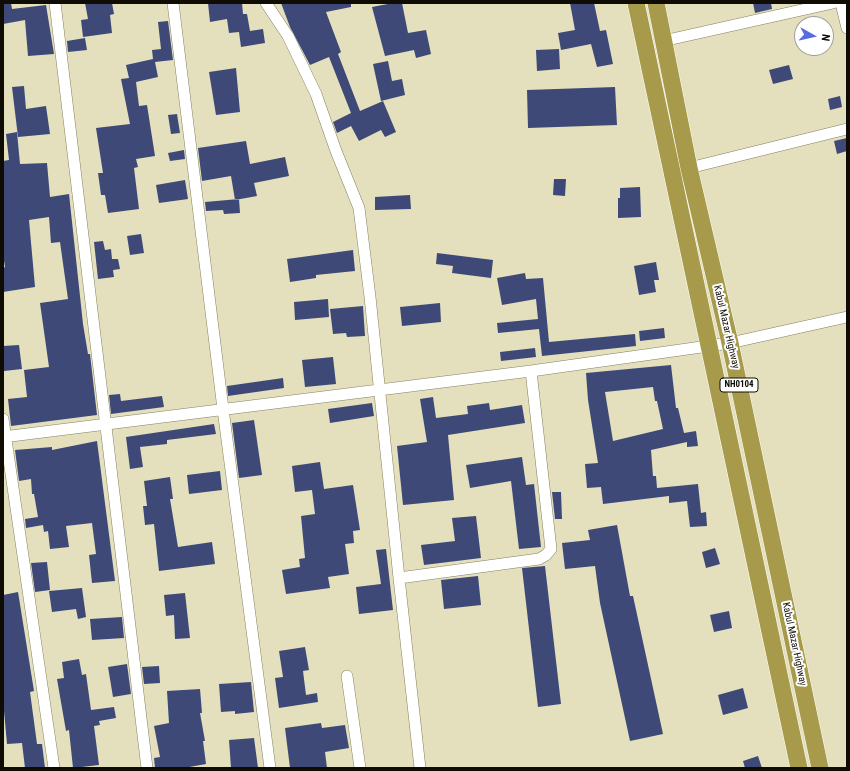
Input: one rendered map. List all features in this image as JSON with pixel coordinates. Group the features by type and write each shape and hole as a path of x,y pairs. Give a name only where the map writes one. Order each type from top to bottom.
{"highway":[{"name":"Kabul Mazar Highway","path":"636,3 799,768"},
{"name":"Kabul Mazar Highway","path":"656,3 689,168 730,343 820,768"}],"street":[{"path":"55,3 146,768"},
{"path":"174,3 223,409 270,768"},
{"path":"266,3 288,36 316,94 336,151 359,208 420,768"},
{"path":"664,41 820,4 833,3"},
{"path":"841,3 847,28"},
{"path":"689,168 847,129"},
{"path":"4,437 531,371 709,346 730,343 847,317"},
{"path":"399,578 539,559 546,555 551,549 531,371"},
{"path":"3,419 4,437 54,768"},
{"path":"347,676 360,768"}],"building":[{"path":"3,3 11,3 12,9 46,5 54,54 28,56 25,20 3,24"},
{"path":"85,3 112,3 114,14 110,15 112,33 83,37 81,20 88,19"},
{"path":"208,3 242,3 243,14 247,14 250,31 263,29 265,43 241,47 239,32 229,33 227,19 210,22"},
{"path":"281,3 351,3 351,7 326,12 341,52 338,54 360,111 383,101 396,132 385,137 381,130 359,141 351,126 337,133 333,122 351,113 329,57 310,65 290,27"},
{"path":"402,3 408,33 426,30 431,54 416,58 414,50 385,56 372,7"},
{"path":"570,3 594,3 600,31 606,30 613,64 597,67 591,44 561,50 558,33 575,30"},
{"path":"753,3 771,3 772,9 755,13"},
{"path":"168,21 173,60 155,62 158,77 136,82 139,106 147,105 155,156 136,159 138,167 134,168 139,209 108,213 105,195 101,195 98,173 103,173 96,128 130,124 121,79 129,78 126,65 153,59 152,50 161,49 158,22"},
{"path":"85,38 87,50 68,52 67,41"},
{"path":"559,49 560,69 537,71 536,50"},
{"path":"388,61 392,81 402,79 405,95 381,101 373,64"},
{"path":"789,65 793,79 773,84 769,70"},
{"path":"236,68 240,112 216,115 209,72"},
{"path":"24,86 26,109 46,106 50,134 18,137 12,87"},
{"path":"615,87 617,125 528,128 527,90"},
{"path":"840,96 842,107 830,110 828,99"},
{"path":"177,114 180,133 171,134 168,115"},
{"path":"17,132 20,164 47,163 50,197 69,194 83,324 88,354 90,354 97,415 11,426 8,399 27,397 24,370 49,367 40,303 68,299 60,242 51,243 49,217 29,220 35,287 3,292 3,268 5,267 3,254 3,161 9,160 6,134"},
{"path":"847,138 847,151 837,154 834,141"},
{"path":"246,141 250,164 285,157 289,176 254,183 257,196 235,200 231,176 202,181 198,148"},
{"path":"184,150 185,159 170,161 168,153"},
{"path":"554,179 566,179 565,196 553,195"},
{"path":"185,180 188,199 159,203 156,185"},
{"path":"640,187 641,217 618,218 618,198 620,198 620,188"},
{"path":"410,195 411,209 375,210 375,197"},
{"path":"239,199 240,213 224,214 223,210 206,211 205,202"},
{"path":"141,234 144,253 130,255 127,236"},
{"path":"103,241 105,250 111,249 112,259 118,259 120,269 113,270 114,277 98,279 94,242"},
{"path":"353,250 355,271 316,275 316,278 290,282 287,259"},
{"path":"437,253 493,260 491,278 452,273 453,266 436,264"},
{"path":"656,262 659,280 654,280 656,292 639,295 634,266"},
{"path":"525,273 526,279 543,278 549,342 635,334 636,346 542,356 539,329 498,333 497,323 538,319 536,299 502,305 497,278"},
{"path":"328,299 329,317 295,320 294,302"},
{"path":"440,303 441,322 402,326 400,307"},
{"path":"363,306 365,336 347,337 346,333 333,334 330,309"},
{"path":"664,328 665,338 640,341 639,331"},
{"path":"19,345 22,369 4,371 3,346"},
{"path":"535,348 536,357 501,361 500,352"},
{"path":"333,357 336,384 305,387 302,360"},
{"path":"671,365 676,408 678,408 684,433 696,431 698,446 687,447 687,442 651,450 653,476 656,476 657,488 698,484 701,513 706,512 707,526 690,527 687,501 669,503 669,496 603,504 601,487 587,488 585,464 598,463 588,400 586,373","holes":["653,387 655,401 657,401 663,429 613,441 605,392"]},
{"path":"283,378 284,388 228,396 227,386"},
{"path":"120,394 121,401 162,396 164,407 111,414 109,395"},
{"path":"433,397 436,418 468,414 467,406 489,403 490,410 522,405 525,423 448,435 454,500 403,505 397,446 427,442 420,399"},
{"path":"372,403 374,416 330,423 328,409"},
{"path":"254,420 262,475 239,478 232,423"},
{"path":"214,424 216,434 167,440 167,444 140,447 143,467 130,469 126,437"},
{"path":"97,441 115,581 92,583 89,555 96,554 92,523 66,526 69,547 50,549 48,531 44,532 43,525 26,528 25,519 38,517 34,494 32,494 31,479 19,481 15,450 52,447 52,450"},
{"path":"522,457 526,485 534,484 541,547 519,549 511,481 470,488 466,465"},
{"path":"320,462 324,489 353,485 360,530 353,531 354,543 345,544 349,574 328,577 330,588 286,594 282,570 300,567 299,559 305,558 301,516 315,514 312,490 295,492 292,466"},
{"path":"220,471 222,490 189,494 187,475"},
{"path":"170,477 173,499 170,499 178,547 212,542 215,564 159,571 154,524 145,525 143,506 147,506 144,481"},
{"path":"552,492 561,492 562,519 555,519"},
{"path":"476,516 481,558 424,565 421,545 455,541 452,518"},
{"path":"617,525 630,596 633,596 663,734 630,741 600,603 595,566 565,569 562,543 590,540 588,530"},
{"path":"715,548 720,564 706,568 702,552"},
{"path":"386,549 393,610 359,614 356,587 381,584 376,550"},
{"path":"47,562 50,590 35,592 31,563"},
{"path":"545,566 561,704 538,707 522,568"},
{"path":"478,576 481,605 444,609 441,580"},
{"path":"82,588 86,617 78,619 76,609 52,612 49,591"},
{"path":"18,592 34,691 30,692 37,744 42,744 45,768 25,768 22,743 7,744 3,700 3,595"},
{"path":"185,593 190,638 175,639 174,615 166,616 164,595"},
{"path":"729,611 732,628 714,632 710,615"},
{"path":"122,617 124,638 92,640 90,619"},
{"path":"305,647 309,670 303,671 306,695 317,693 318,702 279,708 275,678 283,677 279,651"},
{"path":"79,659 82,675 86,674 91,710 114,707 116,718 99,721 100,725 94,726 99,765 73,768 69,730 66,731 57,679 64,678 62,662"},
{"path":"127,664 131,694 113,697 108,667"},
{"path":"159,666 160,683 144,684 142,667"},
{"path":"251,682 254,712 235,714 235,711 221,712 219,684"},
{"path":"743,688 748,708 723,715 718,695"},
{"path":"200,689 202,713 200,713 205,741 203,741 206,764 184,768 155,768 154,758 160,757 154,726 169,723 167,691"},
{"path":"321,723 322,728 345,725 349,748 325,752 327,768 290,768 285,728"},
{"path":"254,738 258,768 231,768 229,740"},
{"path":"758,756 762,768 745,768 743,761"}]}
